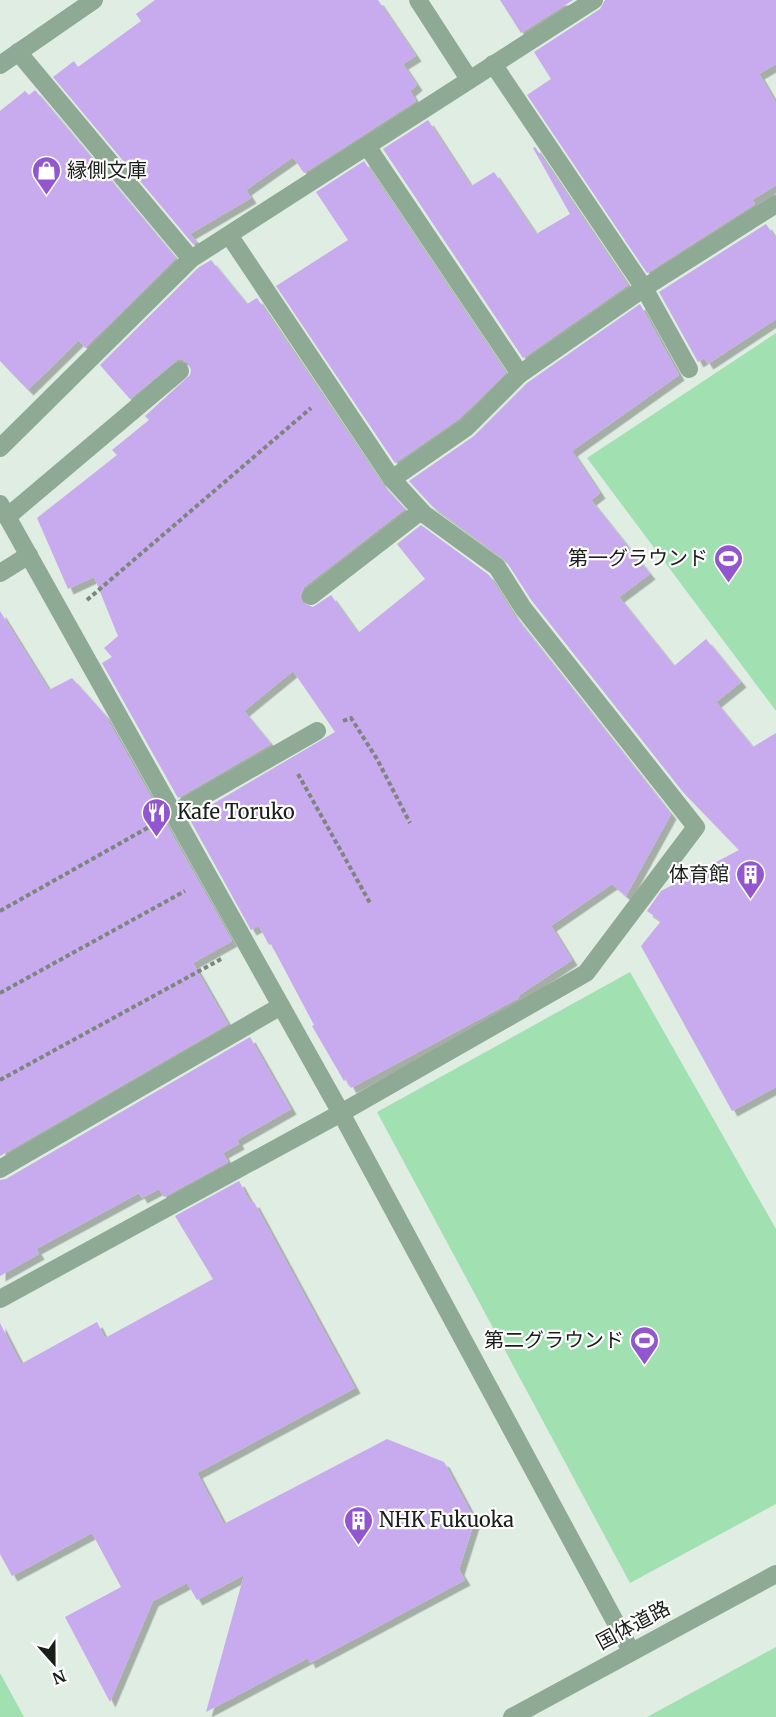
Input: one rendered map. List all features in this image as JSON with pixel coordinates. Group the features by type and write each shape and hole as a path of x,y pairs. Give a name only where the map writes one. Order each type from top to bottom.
{"street":[{"path":"0,65 94,0"},
{"path":"418,0 469,80"},
{"path":"0,448 191,259 594,0"},
{"path":"18,52 191,259"},
{"path":"493,64 644,288 689,369"},
{"path":"367,146 520,374"},
{"path":"392,479 467,427 520,374 644,288 776,204"},
{"path":"0,1299 341,1113 586,974 696,827 523,608 497,567 421,511 392,479 229,235"},
{"path":"180,371 4,511 341,1113 631,1651"},
{"path":"310,596 421,511"},
{"path":"0,573 29,555"},
{"path":"174,813 317,731"},
{"path":"0,1168 281,1006"},
{"name":"国体道路","path":"512,1717 776,1574"}],"path":[{"path":"65,619 332,390"},
{"path":"317,731 351,718 377,759 410,823"},
{"path":"285,750 370,903"},
{"path":"0,911 174,813"},
{"path":"0,993 209,877"},
{"path":"0,1080 247,945"}],"green space":[{"name":"第一グラウンド","path":"776,333 776,711 587,458"},
{"name":"第二グラウンド","path":"630,972 776,1229 776,1504 630,1583 377,1112"},
{"path":"776,1647 776,1717 647,1717"},
{"path":"0,1673 24,1717 0,1717"}],"building":[{"path":"155,0 378,0 416,56 403,64 417,85 410,91 416,101 304,173 293,157 246,190 251,198 190,234 197,242 193,244 53,77 74,61 78,67 141,21 136,14"},
{"path":"500,0 573,0 521,33"},
{"path":"605,0 776,0 776,64 759,74 776,103 776,185 752,200 755,204 647,273 527,95 551,79 534,52 600,9"},
{"path":"35,90 176,258 85,348 79,340 28,390 0,361 0,111 25,91 29,95"},
{"path":"428,120 471,186 494,172 536,234 570,214 533,148 535,147 628,285 523,358 383,149"},
{"path":"364,161 506,373 460,418 395,463 276,286 348,240 316,192"},
{"path":"766,224 776,239 776,319 708,364 704,358 698,362 659,292"},
{"path":"211,260 247,304 257,298 383,485 405,509 304,587 300,597 303,603 313,607 331,595 358,633 425,579 397,544 421,525 489,575 514,615 671,814 626,896 612,884 551,926 572,960 518,996 519,998 351,1088 346,1079 344,1081 312,1026 314,1025 271,944 269,945 259,926 251,930 189,818 335,732 293,671 244,711 271,744 178,798 102,663 112,657 104,648 118,636 94,577 68,589 37,518 117,455 112,450 149,420 145,416 190,375 191,370 188,363 177,360 130,399 100,365 198,268"},
{"path":"640,304 679,375 572,451 600,493 591,500 650,574 619,597 674,666 706,639 741,682 716,702 753,747 776,733 776,1087 732,1111 641,946 661,921 647,911 661,891 739,850 683,792 532,601 506,561 432,506 409,481 474,436 527,383"},
{"path":"0,611 49,690 72,678 105,715 232,941 193,963 228,1024 0,1156"},
{"path":"250,1037 291,1109 237,1140 239,1144 223,1153 228,1162 164,1197 159,1189 142,1198 139,1193 36,1249 39,1254 0,1276 0,1180 6,1179"},
{"path":"239,1181 251,1203 254,1202 355,1388 197,1473 224,1524 387,1439 444,1462 475,1520 459,1570 465,1580 310,1663 308,1658 206,1712 244,1575 197,1600 187,1583 153,1601 110,1702 65,1617 121,1587 92,1533 12,1576 0,1554 0,1323 21,1364 97,1322 105,1338 213,1279 175,1216"}],"place":[{"name":"縁側文庫","path":"46,196"},
{"name":"第一グラウンド","path":"729,584"},
{"name":"Kafe Toruko","path":"156,838"},
{"name":"体育館","path":"750,900"},
{"name":"第二グラウンド","path":"645,1366"},
{"name":"NHK Fukuoka","path":"358,1546"}]}
